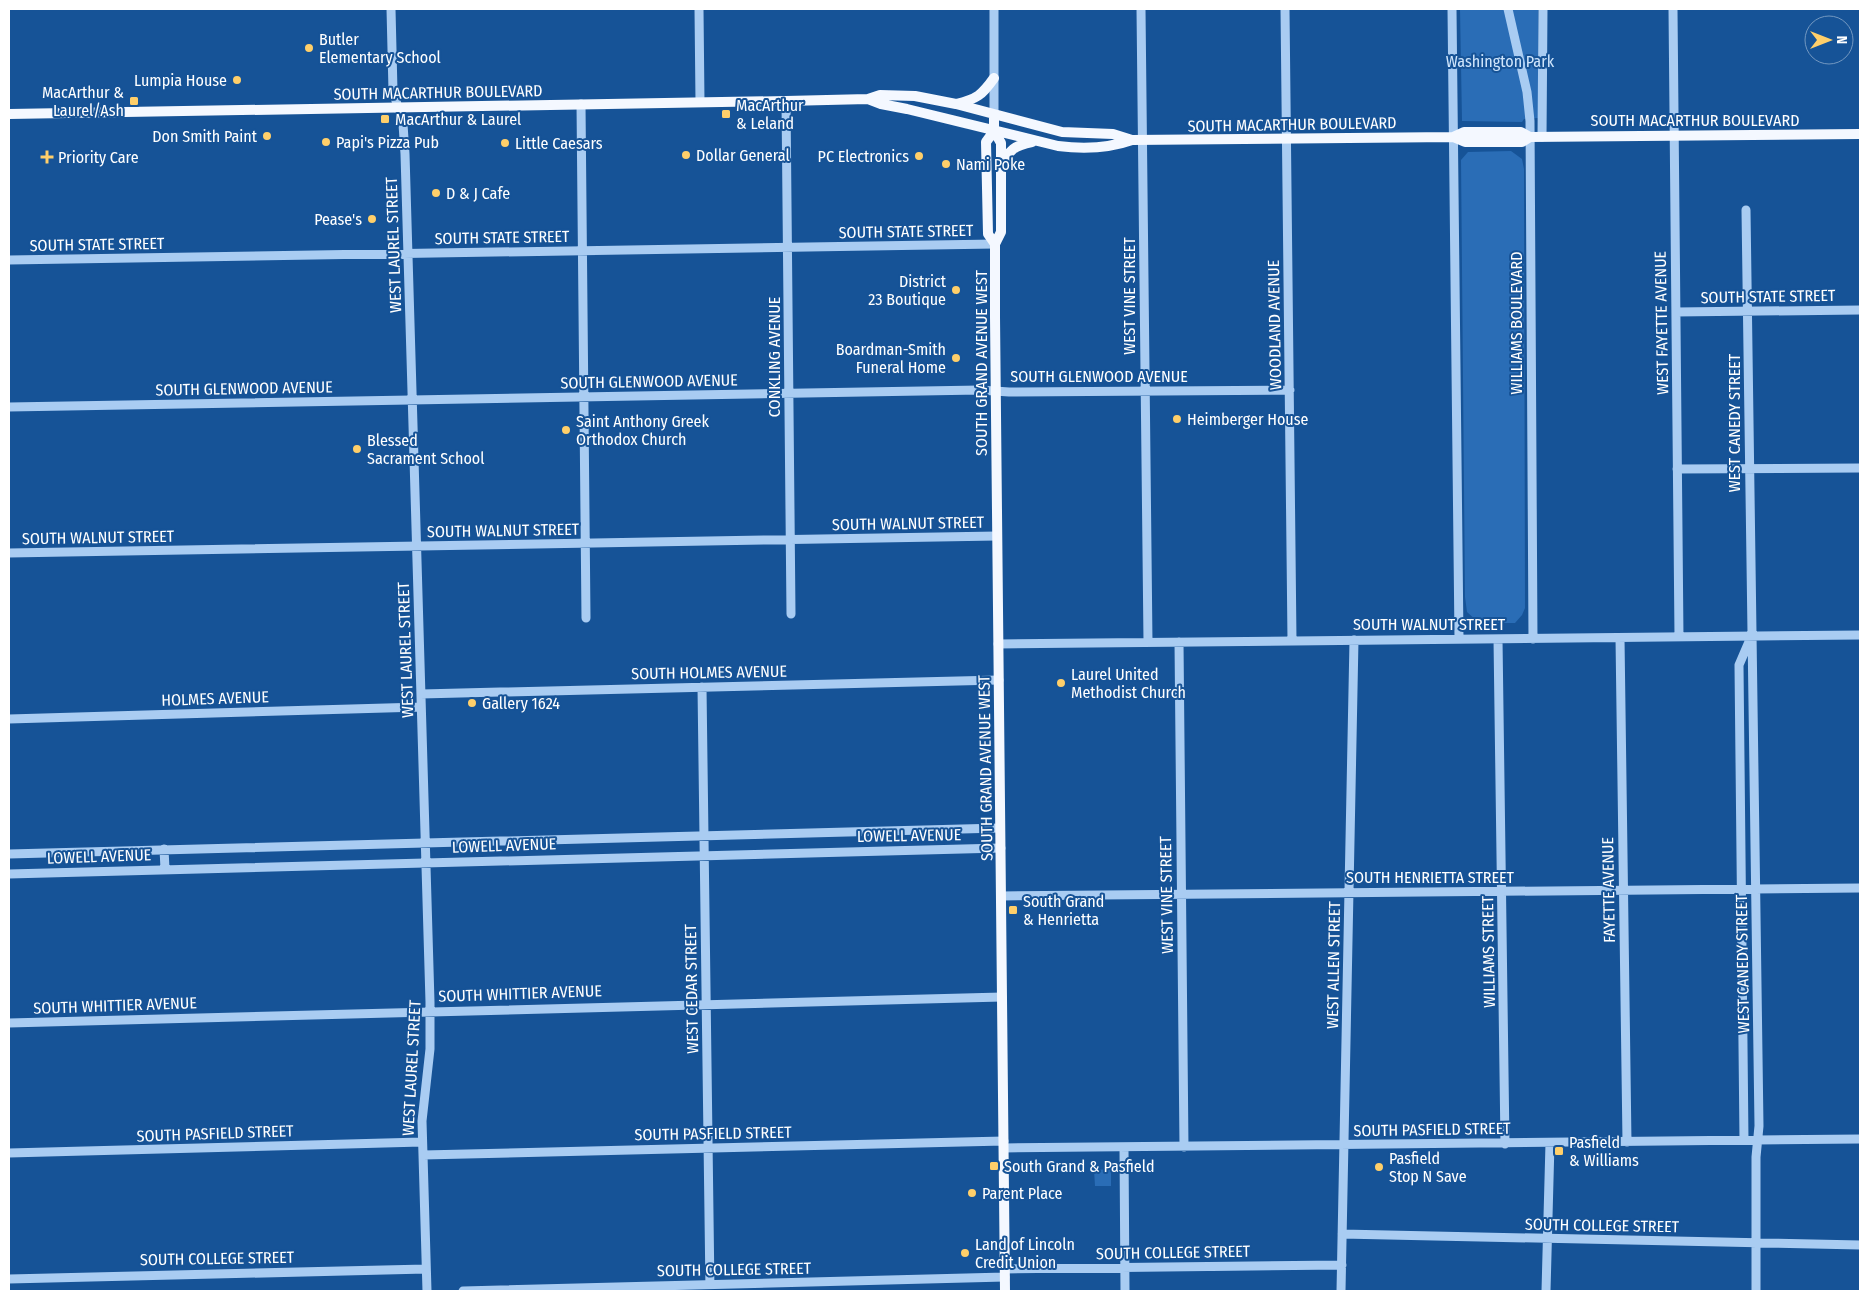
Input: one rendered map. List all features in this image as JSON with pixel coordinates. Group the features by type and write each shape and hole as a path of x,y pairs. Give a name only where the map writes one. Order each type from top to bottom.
{"main road":[{"path":"956,104 976,98 994,78"},
{"name":"SOUTH MACARTHUR BOULEVARD","path":"9,114 786,101 868,99 880,95 900,95 956,104 1062,132 1113,134 1142,141 1453,137 1465,142 1522,142 1530,137 1860,134"},
{"name":"SOUTH MACARTHUR BOULEVARD","path":"868,99 881,104 1058,146 1082,148 1113,147 1132,140"},
{"name":"SOUTH GRAND AVENUE WEST","path":"994,115 994,131 1001,143 1001,232 995,244 998,680 1006,1291"},
{"name":"SOUTH GRAND AVENUE WEST","path":"994,131 986,142 986,161 988,234 995,244"},
{"path":"1001,182 1006,158 1012,149 1021,144 1035,142"}],"street":[{"name":"WEST LAUREL STREET","path":"392,9 393,91 403,124 422,707 430,1011 430,1049 423,1107 422,1142 427,1291"},
{"path":"699,9 700,102"},
{"name":"SOUTH GRAND AVENUE WEST","path":"994,9 994,115"},
{"name":"WEST VINE STREET","path":"1142,9 1144,391 1148,642"},
{"name":"WOODLAND AVENUE","path":"1286,9 1292,640"},
{"path":"1452,9 1459,639"},
{"name":"WILLIAMS BOULEVARD","path":"1508,9 1527,92 1530,137 1533,639"},
{"path":"1542,137 1544,9"},
{"name":"WEST FAYETTE AVENUE","path":"1673,9 1679,637"},
{"name":"CONKLING AVENUE","path":"786,101 791,614"},
{"path":"581,104 586,618"},
{"name":"WEST CANEDY STREET","path":"1746,210 1751,637 1754,655 1759,1140 1756,1157 1756,1291"},
{"name":"SOUTH STATE STREET","path":"9,260 995,244"},
{"name":"SOUTH STATE STREET","path":"1676,312 1860,310"},
{"name":"SOUTH GLENWOOD AVENUE","path":"9,407 996,391 1290,390"},
{"path":"1677,469 1860,468"},
{"name":"SOUTH WALNUT STREET","path":"9,553 997,536"},
{"name":"SOUTH WALNUT STREET","path":"998,644 1860,635"},
{"name":"WEST CANEDY STREET","path":"1744,1140 1738,665 1751,637"},
{"name":"FAYETTE AVENUE","path":"1620,638 1626,1142"},
{"name":"WILLIAMS STREET","path":"1498,639 1505,1144"},
{"name":"WEST ALLEN STREET","path":"1341,1291 1354,640"},
{"name":"WEST VINE STREET","path":"1179,642 1184,1147"},
{"name":"SOUTH HOLMES AVENUE","path":"421,694 998,680"},
{"name":"WEST CEDAR STREET","path":"702,687 710,1288"},
{"name":"HOLMES AVENUE","path":"9,719 422,707"},
{"name":"LOWELL AVENUE","path":"9,854 1000,828"},
{"name":"LOWELL AVENUE","path":"9,874 1001,848"},
{"path":"164,850 165,870"},
{"name":"SOUTH HENRIETTA STREET","path":"1001,896 1860,888"},
{"name":"SOUTH WHITTIER AVENUE","path":"9,1023 1002,997"},
{"name":"SOUTH PASFIELD STREET","path":"423,1155 709,1148 1004,1145 1124,1148 1860,1139"},
{"name":"SOUTH PASFIELD STREET","path":"9,1153 422,1142"},
{"path":"1546,1291 1550,1143"},
{"path":"1124,1148 1125,1291"},
{"name":"SOUTH COLLEGE STREET","path":"1342,1234 1860,1245"},
{"name":"SOUTH COLLEGE STREET","path":"463,1291 710,1288 1125,1268 1342,1265"},
{"name":"SOUTH COLLEGE STREET","path":"9,1278 426,1268"},
{"path":"854,1281 854,1290"}],"green space":[{"name":"Washington Park","path":"1460,9 1538,9 1538,118 1524,119 1522,122 1462,121"},
{"path":"1511,151 1522,159 1524,169 1525,608 1515,623 1479,623 1467,612 1465,597 1461,160 1468,152"},
{"path":"1111,1169 1111,1186 1095,1186 1094,1170"}],"place":[{"name":"Butler Elementary School","path":"309,48"},
{"name":"Lumpia House","path":"237,80"},
{"name":"MacArthur & Laurel/Ash","path":"134,101"},
{"name":"MacArthur & Leland","path":"726,114"},
{"name":"MacArthur & Laurel","path":"385,119"},
{"name":"Don Smith Paint","path":"267,136"},
{"name":"Papi's Pizza Pub","path":"326,142"},
{"name":"Little Caesars","path":"505,143"},
{"name":"Dollar General","path":"686,155"},
{"name":"PC Electronics","path":"919,156"},
{"name":"Priority Care","path":"47,157"},
{"name":"Nami Poke","path":"946,164"},
{"name":"D & J Cafe","path":"436,193"},
{"name":"Pease's","path":"372,219"},
{"name":"District 23 Boutique","path":"956,290"},
{"name":"Boardman-Smith Funeral Home","path":"956,358"},
{"name":"Heimberger House","path":"1177,419"},
{"name":"Saint Anthony Greek Orthodox Church","path":"566,430"},
{"name":"Blessed Sacrament School","path":"357,449"},
{"name":"Laurel United Methodist Church","path":"1061,683"},
{"name":"Gallery 1624","path":"472,703"},
{"name":"South Grand & Henrietta","path":"1013,910"},
{"name":"Pasfield & Williams","path":"1559,1151"},
{"name":"South Grand & Pasfield","path":"994,1166"},
{"name":"Pasfield Stop N Save","path":"1379,1167"},
{"name":"Parent Place","path":"972,1193"},
{"name":"Land of Lincoln Credit Union","path":"965,1253"}]}
